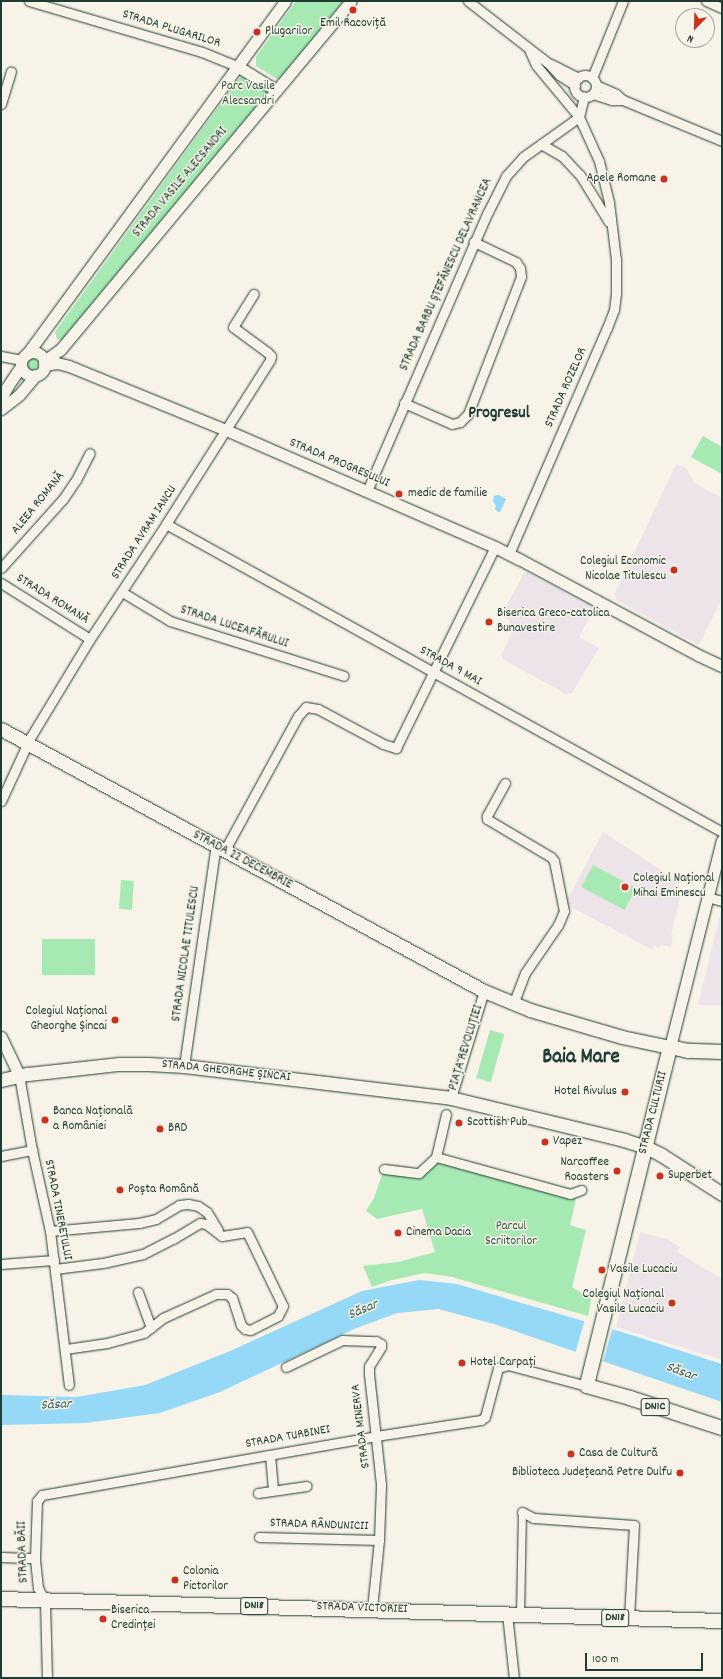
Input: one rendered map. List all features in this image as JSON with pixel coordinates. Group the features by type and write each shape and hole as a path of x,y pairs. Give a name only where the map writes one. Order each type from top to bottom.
{"main road":[{"name":"STRADA 22 DECEMBRIE","path":"1,729 484,991"},
{"name":"PIAȚA REVOLUȚIEI","path":"484,991 513,1004 622,1037 670,1048"},
{"path":"670,1048 688,1051 722,1052"},
{"name":"STRADA CULTURII","path":"587,1386 670,1048"},
{"name":"STRADA GHEORGHE ȘINCAI","path":"1,1080 19,1076 119,1064 148,1064 184,1066 451,1098"},
{"name":"PIAȚA REVOLUȚIEI","path":"451,1098 624,1140 660,1154 722,1194"},
{"name":"DN1C","path":"587,1386 630,1398 722,1428"},
{"name":"STRADA VICTORIEI","path":"1,1599 372,1609 722,1621"}],"street":[{"name":"STRADA PLUGARILOR","path":"29,1 202,52 237,66"},
{"name":"STRADA VASILE ALECSANDRI","path":"1,399 23,360 285,1"},
{"name":"STRADA VASILE ALECSANDRI","path":"44,363 60,350 351,1"},
{"path":"468,1 548,63 559,75 577,82"},
{"path":"579,117 623,1"},
{"path":"706,1 722,8"},
{"name":"STRADA ROZELOR","path":"509,554 597,352 614,310 616,293 616,260 605,182 599,161 579,117 536,65 529,48"},
{"path":"237,66 276,90"},
{"path":"1,104 11,72"},
{"path":"577,82 586,76 591,88"},
{"path":"577,82 576,92 591,88 616,94 623,100 722,141"},
{"name":"STRADA BARBU ȘTEFĂNESCU DELAVRANCEA","path":"367,491 474,242 506,176 523,157 579,117"},
{"name":"STRADA ROZELOR","path":"541,144 562,156 580,175 611,225"},
{"path":"404,403 452,424 460,422 468,414 521,277 520,268 516,262 474,242"},
{"name":"STRADA AVRAM IANCU","path":"1,800 27,743 90,639 166,524 271,356 233,327 254,294"},
{"path":"1,356 23,360 37,353 44,363 42,371 19,395 1,409"},
{"path":"23,360 25,373 36,376"},
{"name":"STRADA PROGRESULUI","path":"44,363 57,363 69,366 226,430 495,547 698,655 722,666"},
{"name":"ALEEA ROMANĂ","path":"1,568 63,499 76,480 90,453"},
{"name":"STRADA 9 MAI","path":"166,524 722,832"},
{"path":"222,850 227,846 298,716 306,708 318,709 383,744 396,748 495,547"},
{"name":"STRADA ROMANĂ","path":"1,583 90,639"},
{"name":"STRADA LUCEAFĂRULUI","path":"122,592 170,621 344,676"},
{"path":"505,783 487,816 487,819 551,857 555,867 564,911 558,925 525,973 513,1004"},
{"name":"STRADA CULTURII","path":"670,1048 722,840"},
{"name":"STRADA NICOLAE TITULESCU","path":"184,1066 215,852 222,850"},
{"path":"707,897 722,900"},
{"name":"PIAȚA REVOLUȚIEI","path":"451,1098 484,991"},
{"path":"1,1037 19,1076"},
{"name":"STRADA TINERETULUI","path":"19,1076 32,1150 50,1230 66,1349 69,1385"},
{"path":"384,1169 419,1173 436,1157 446,1114"},
{"path":"1,1156 32,1150"},
{"path":"436,1157 570,1194 581,1190"},
{"path":"50,1230 139,1223 156,1219 179,1205 188,1204 198,1206 207,1212 222,1236"},
{"path":"1,1264 109,1262 143,1254 173,1239 200,1222 206,1224 222,1236 247,1232 282,1300 283,1306 278,1316 257,1328 245,1329 241,1325 232,1298 228,1294 221,1293 173,1312 144,1333 122,1339 66,1349"},
{"path":"138,1292 151,1328"},
{"name":"STRADA MINERVA","path":"286,1367 342,1340 376,1341 381,1344 381,1347 369,1366 382,1485 379,1540 372,1609"},
{"name":"STRADA TURBINEI","path":"37,1501 42,1495 376,1436 481,1420 485,1417 498,1368 508,1365 587,1386"},
{"path":"270,1455 273,1490"},
{"path":"258,1493 306,1486"},
{"name":"STRADA BĂII","path":"37,1501 35,1558 38,1588 45,1601"},
{"path":"514,1678 514,1614 522,1512 534,1518 634,1525 629,1618"},
{"name":"STRADA RÂNDUNICII","path":"259,1537 379,1540"},
{"path":"1,1557 35,1558"},
{"path":"45,1601 46,1678"}],"shaded area":[{"name":"Colegiul Economic Nicolae Titulescu","path":"676,464 686,468 694,483 722,498 722,598 699,645 616,600 615,593"},
{"path":"525,571 595,607 579,637 599,648 572,693 566,694 504,660 501,655 511,635 509,620 501,616"},
{"name":"Colegiul Național Mihai Eminescu","path":"603,832 676,880 675,893 681,894 671,935 673,936 671,947 661,945 660,947 654,946 653,950 565,904"},
{"path":"722,906 722,1005 698,1005"},
{"name":"Colegiul Național Vasile Lucaciu","path":"640,1232 667,1239 680,1247 677,1252 722,1279 722,1360 616,1327"}],"green space":[{"path":"296,1 346,1 281,79 277,79 256,66 256,57"},
{"name":"Parc Vasile Alecsandri","path":"246,76 269,89 269,93 64,341 57,339 55,332 237,81 241,77"},
{"path":"30,358 34,358 38,364 34,370 30,370 26,366 26,362"},
{"path":"703,436 722,447 722,474 691,457"},
{"path":"593,865 636,888 625,910 581,887"},
{"path":"121,880 134,881 132,910 119,909"},
{"path":"42,939 95,939 95,975 42,975"},
{"path":"490,1030 504,1034 491,1082 476,1078"},
{"name":"Parcul Scriitorilor","path":"436,1157 578,1191 570,1225 586,1230 572,1287 580,1292 592,1295 588,1316 452,1277 425,1273 392,1280 372,1287 363,1266 398,1262 435,1252 422,1209 377,1219 366,1211 374,1198 384,1169 419,1173"}],"water":[{"path":"498,495 506,499 500,512 495,509 496,506 493,501 494,496"},
{"name":"Săsar","path":"419,1280 457,1284 625,1333 722,1364 722,1402 494,1324 438,1309 397,1313 354,1329 220,1392 160,1413 86,1423 1,1425 1,1395 77,1397 145,1385 230,1351 362,1291"}],"pier":[{"path":"585,1319 613,1327 603,1361 575,1353"}],"place":[{"name":"Emil Racoviță","path":"353,10"},
{"name":"Plugarilor","path":"257,32"},
{"name":"Apele Romane","path":"664,179"},
{"name":"medic de familie","path":"399,494"},
{"name":"Colegiul Economic Nicolae Titulescu","path":"674,570"},
{"name":"Biserica Greco-catolica Bunavestire","path":"489,622"},
{"name":"Colegiul Național Mihai Eminescu","path":"625,887"},
{"name":"Colegiul Național Gheorghe Șincai","path":"115,1020"},
{"name":"Hotel Rivulus","path":"625,1092"},
{"name":"Banca Națională a României","path":"45,1120"},
{"name":"Scottish Pub","path":"459,1123"},
{"name":"BRD","path":"160,1129"},
{"name":"Vapez","path":"545,1142"},
{"name":"Narcoffee Roasters","path":"617,1171"},
{"name":"Superbet","path":"660,1176"},
{"name":"Poșta Română","path":"120,1190"},
{"name":"Cinema Dacia","path":"398,1233"},
{"name":"Vasile Lucaciu","path":"602,1270"},
{"name":"Colegiul Național Vasile Lucaciu","path":"672,1303"},
{"name":"Hotel Carpați","path":"462,1363"},
{"name":"Casa de Cultură","path":"571,1454"},
{"name":"Biblioteca Județeană Petre Dulfu","path":"680,1473"},
{"name":"Colonia Pictorilor","path":"175,1580"},
{"name":"Biserica Credinței","path":"103,1619"}],"district":[{"name":"Progresul","path":"499,415"},
{"name":"Baia Mare","path":"581,1058"}]}
